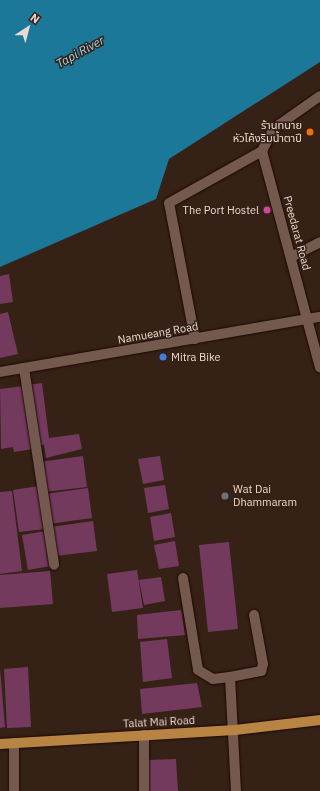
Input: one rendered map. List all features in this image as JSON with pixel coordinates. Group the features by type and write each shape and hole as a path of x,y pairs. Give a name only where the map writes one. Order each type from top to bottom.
{"main road":[{"name":"Talat Mai Road","path":"0,744 235,730 320,720"}],"street":[{"path":"195,339 169,203 262,151 274,129 320,96"},
{"name":"Preedarat Road","path":"262,151 320,367"},
{"path":"291,258 320,242"},
{"name":"Namueang Road","path":"0,372 320,317"},
{"path":"24,368 54,565"},
{"path":"183,578 198,670 213,679 261,671 263,664 254,615"},
{"path":"230,677 235,730 236,791"},
{"path":"144,735 144,791"},
{"path":"14,743 14,791"}],"water":[{"name":"Tapi River","path":"0,0 320,0 320,62 169,159 156,199 0,267"}],"building":[{"path":"9,274 13,302 0,304 0,276"},
{"path":"8,312 18,354 0,358 0,314"},
{"path":"42,383 49,438 79,434 82,449 46,458 44,445 37,446 28,385"},
{"path":"24,386 33,449 14,452 13,447 1,449 0,389"},
{"path":"83,456 87,487 44,492 39,462"},
{"path":"160,456 164,480 143,484 138,459"},
{"path":"165,485 169,509 148,513 144,488"},
{"path":"39,486 45,529 19,532 13,490"},
{"path":"88,488 92,518 49,524 45,494"},
{"path":"12,491 22,571 0,574 0,492"},
{"path":"171,513 175,537 154,541 150,517"},
{"path":"93,521 97,551 55,556 51,527"},
{"path":"46,531 51,566 28,570 22,535"},
{"path":"175,541 179,566 159,569 154,545"},
{"path":"229,542 238,629 208,632 199,545"},
{"path":"137,570 143,608 112,612 107,574"},
{"path":"50,571 53,604 0,608 0,575"},
{"path":"161,577 165,601 144,605 139,580"},
{"path":"181,610 185,635 138,639 137,615"},
{"path":"167,639 172,678 143,682 140,642"},
{"path":"28,667 31,727 7,728 4,669"},
{"path":"0,668 5,727 0,728"},
{"path":"197,683 202,707 142,714 140,689"},
{"path":"176,759 178,791 148,791 146,760"}],"place":[{"name":"ร้านทนาย หัวโค้งริมน้ำตาปี","path":"310,132"},
{"name":"The Port Hostel","path":"267,210"},
{"name":"Mitra Bike","path":"163,357"},
{"name":"Wat Dai Dhammaram","path":"225,496"}]}
